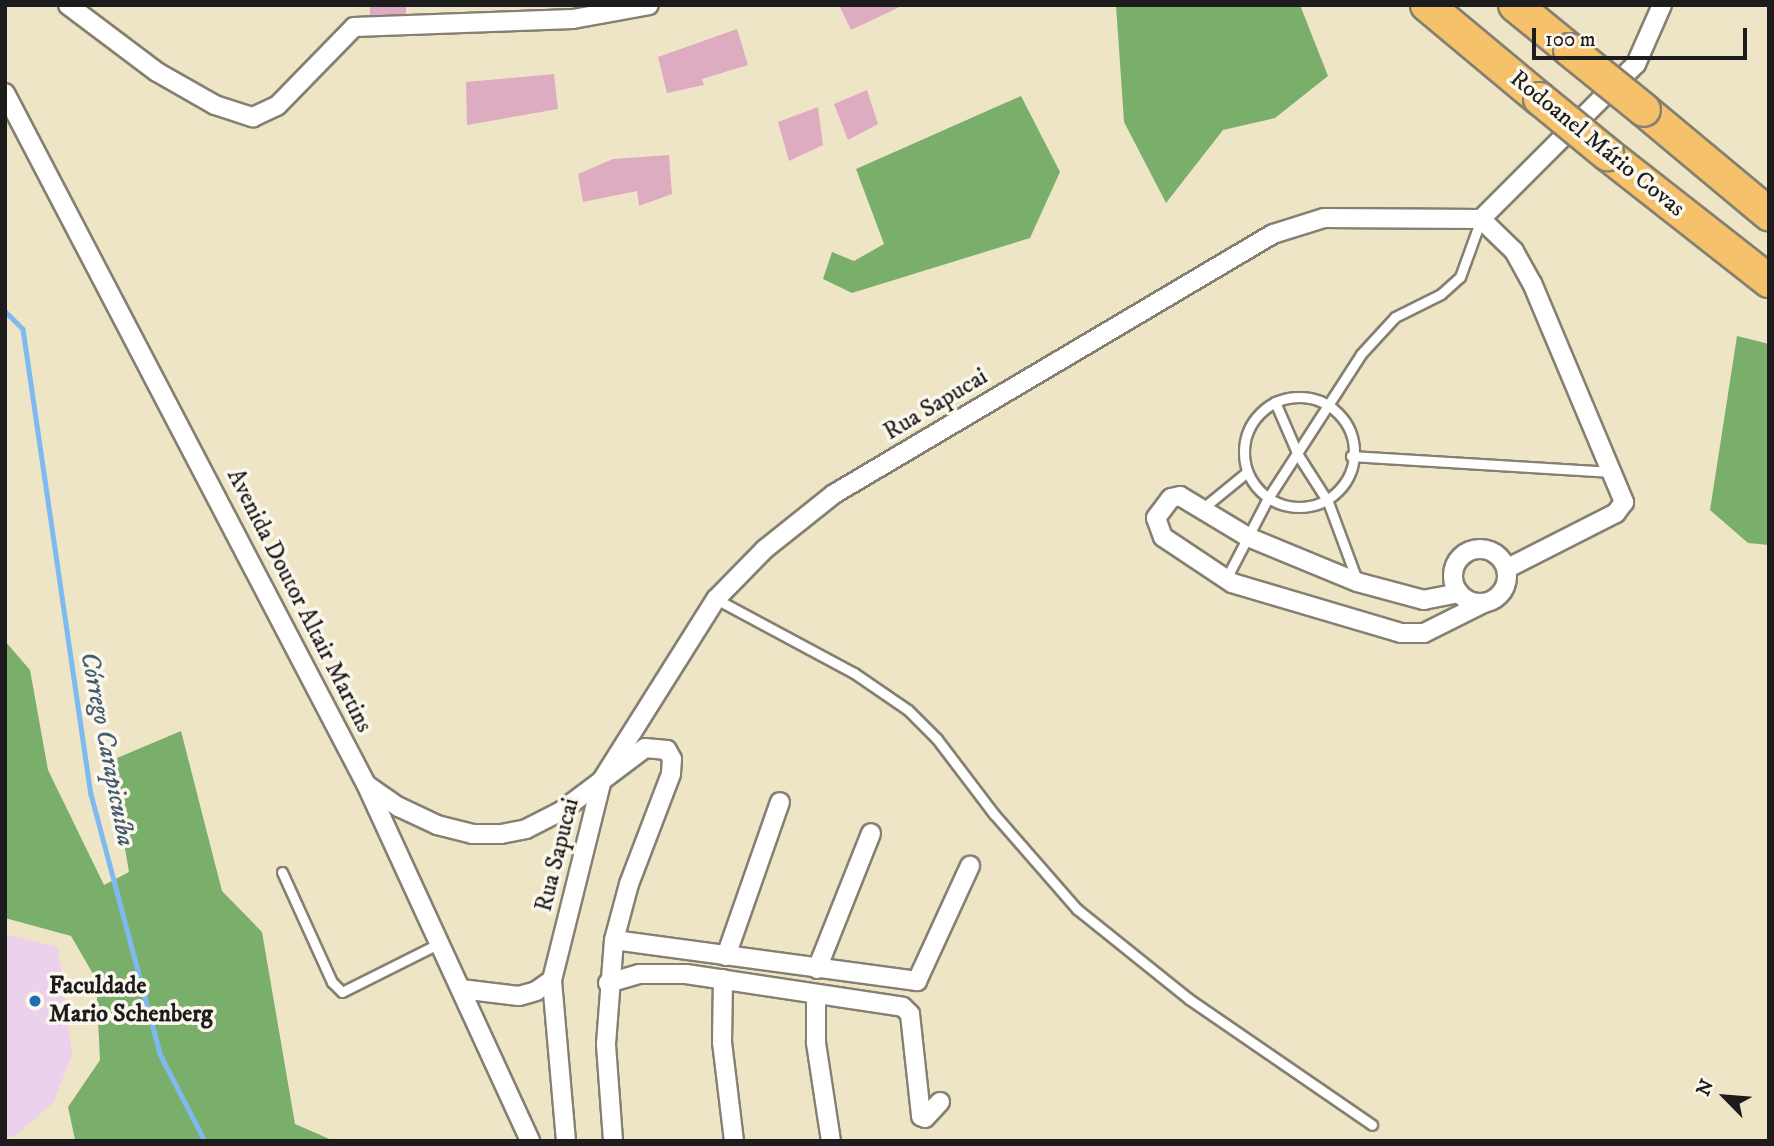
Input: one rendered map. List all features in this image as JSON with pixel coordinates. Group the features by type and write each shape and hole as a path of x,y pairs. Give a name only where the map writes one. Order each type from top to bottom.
{"highway":[{"name":"Rodoanel Mário Covas","path":"1427,5 1607,154 1769,281"},
{"path":"1515,5 1769,214"}],"street":[{"path":"68,5 157,72 215,106 253,117 277,106 354,27 480,13 573,19 649,5"},
{"path":"1483,603 1459,593 1424,600 1357,582 1248,537 1187,498 1171,498 1156,518 1156,528 1226,579 1401,633 1424,633 1483,603 1500,594 1506,569 1621,510 1623,497 1532,283 1514,251 1481,219 1636,64 1662,5"},
{"name":"Avenida Doutor Altair Martins","path":"5,93 366,784 442,942 530,1141"},
{"name":"Rua Sapucai","path":"566,1141 552,980 602,780 716,599 765,549 834,494 1273,234 1324,218 1481,219"},
{"path":"1459,593 1455,567 1465,553 1490,551 1506,569"},
{"path":"366,784 398,807 437,825 472,834 501,834 527,829 560,812 645,748 667,750 672,759 614,940 608,983 606,1045 614,1141"},
{"path":"726,956 780,802"},
{"path":"817,970 871,834"},
{"path":"614,940 817,970 917,981 970,866"},
{"path":"608,983 649,974 723,979 907,1010 921,1116 925,1118 940,1102"},
{"path":"723,979 722,1042 734,1141"},
{"path":"461,989 519,996 536,992 552,980"},
{"path":"816,995 816,1043 831,1141"}],"lane":[{"path":"1226,579 1268,498 1377,333 1461,277 1481,219"},
{"path":"1302,395 1329,403 1348,430 1351,456 1341,489 1328,502 1306,509 1268,498 1247,472 1246,438 1252,424 1275,402 1302,395"},
{"path":"1275,402 1298,455 1328,502 1357,582"},
{"path":"1351,456 1612,472"},
{"path":"1203,508 1247,472"},
{"path":"716,599 854,673 908,710 937,739 994,814 1077,909 1189,999 1372,1125"},
{"path":"282,872 332,982 342,992 442,942"}],"shaded area":[{"name":"Faculdade Mario Schenberg","path":"5,934 58,947 72,1055 53,1103 16,1135 5,1138"}],"green space":[{"path":"1116,5 1300,5 1328,76 1275,118 1223,130 1166,203 1124,122"},
{"path":"1021,96 1060,172 1030,238 852,293 823,279 832,252 854,261 884,244 856,169"},
{"path":"1737,336 1769,344 1769,545 1748,543 1710,510"},
{"path":"5,641 30,670 48,770 104,885 129,872 110,761 181,731 222,891 262,932 295,1124 334,1141 75,1140 68,1107 100,1060 96,979 71,936 5,918"}],"building":[{"path":"370,5 406,5 406,15 370,15"},
{"path":"839,5 904,5 851,30"},
{"path":"737,29 748,65 702,79 704,85 667,93 658,57"},
{"path":"554,74 558,109 467,125 466,82"},
{"path":"867,90 878,124 848,140 834,104"},
{"path":"818,107 823,145 789,161 778,122"},
{"path":"669,155 672,194 639,206 637,191 583,202 578,174 613,159"}],"waterway":[{"name":"Córrego Carapicuíba","path":"5,311 23,329 91,794 160,1054 205,1141"}],"place":[{"name":"Faculdade Mario Schenberg","path":"35,1001"}]}
